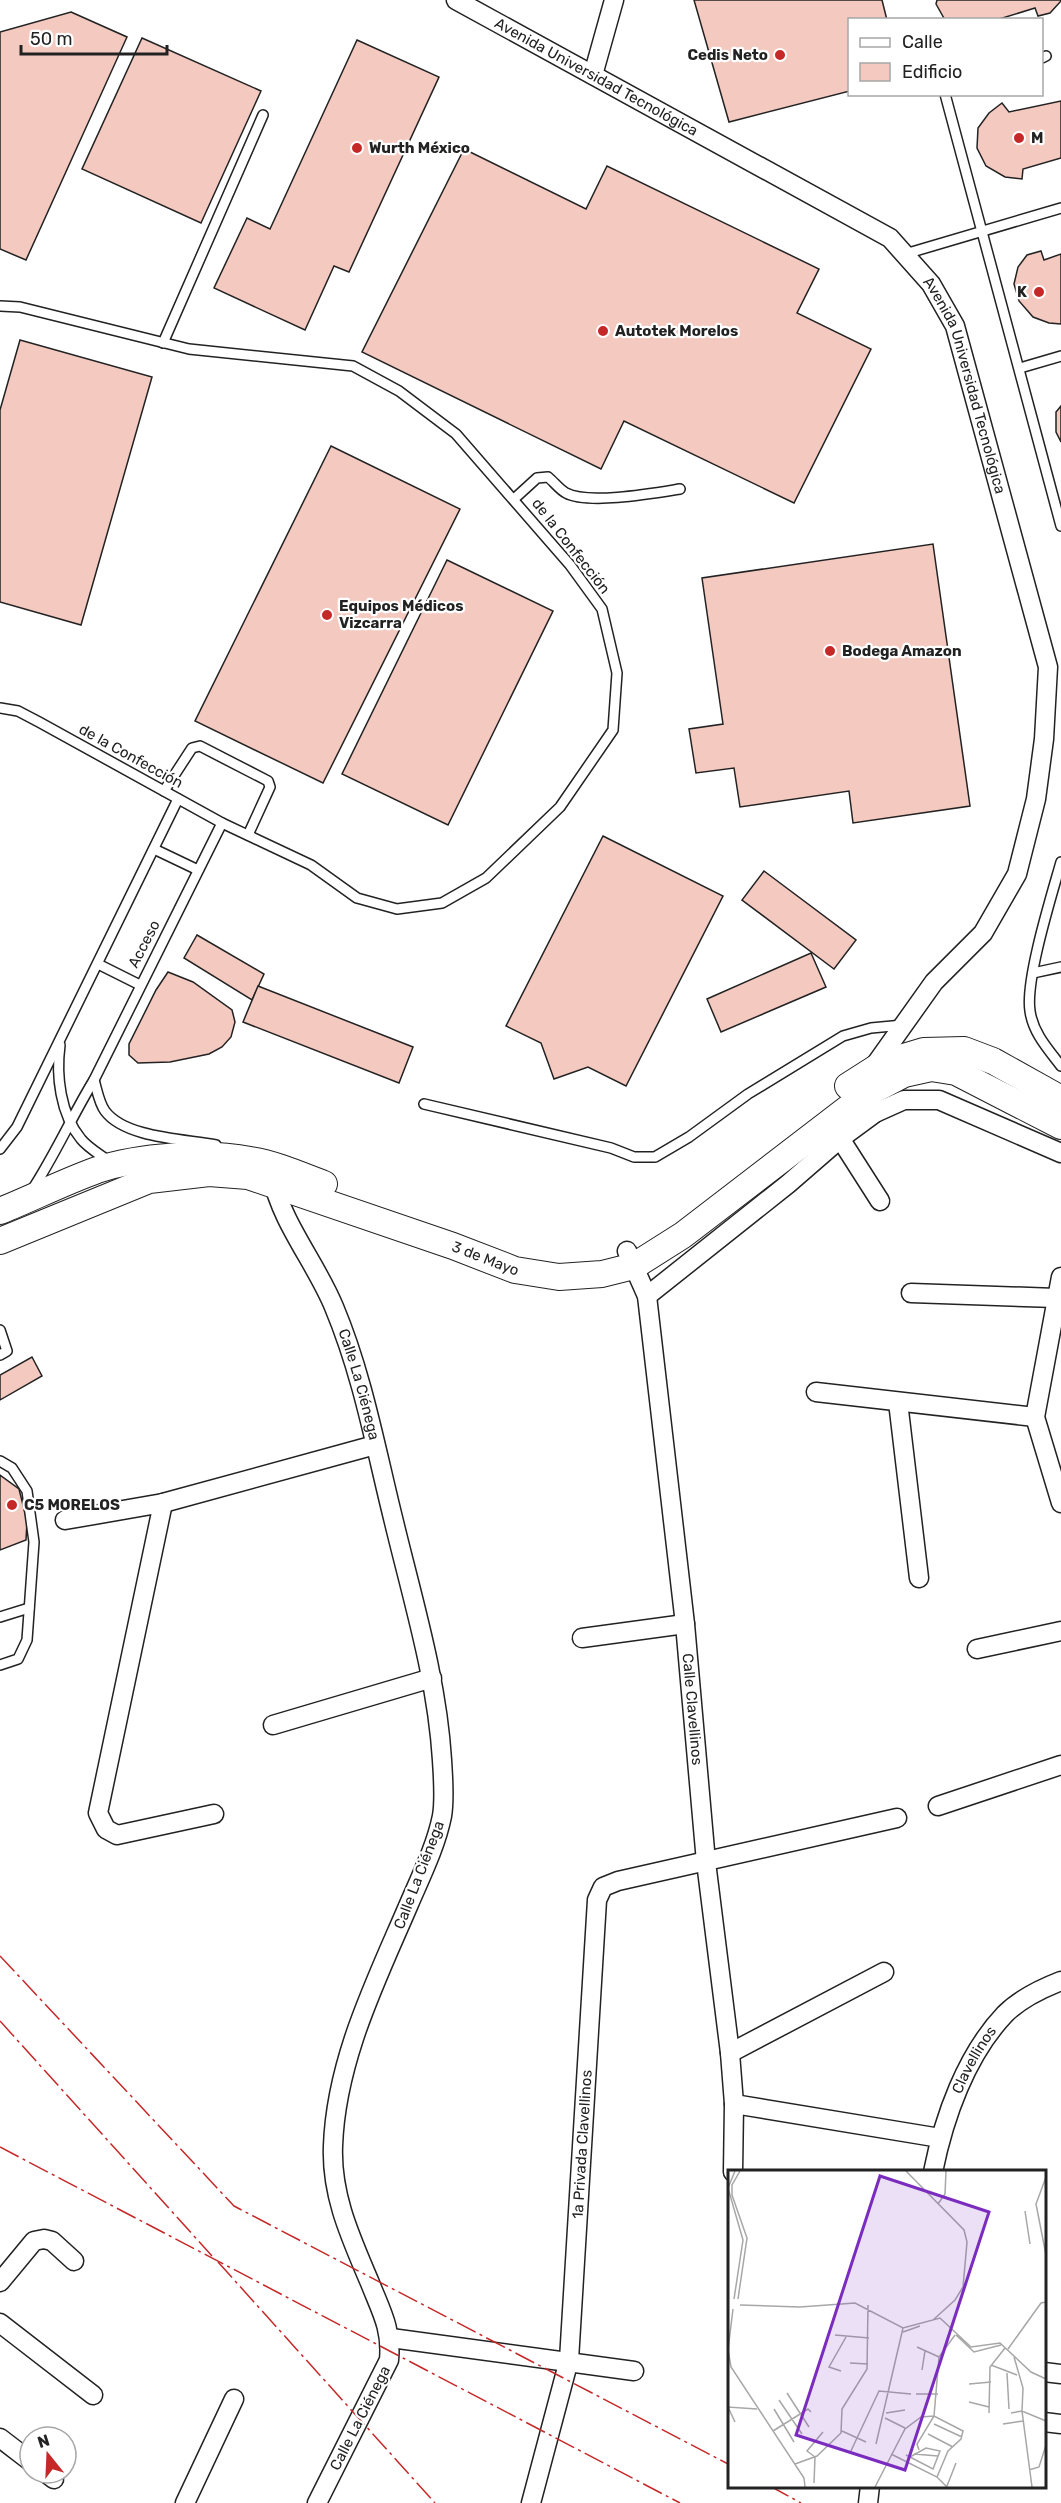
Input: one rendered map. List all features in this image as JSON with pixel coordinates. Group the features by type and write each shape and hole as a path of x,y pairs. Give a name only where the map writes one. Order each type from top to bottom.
{"main road":[{"path":"631,1258 652,1239 845,1088 871,1092 884,1063 924,1051 964,1050 993,1061 1061,1099"},
{"name":"3 de Mayo","path":"9,1222 129,1174 209,1173 248,1176 264,1169 514,1270 559,1277 602,1274 682,1235 835,1129 871,1092 904,1074 931,1068 956,1072 1061,1126"},
{"path":"9,1222 97,1170 129,1174 133,1161 200,1156 264,1169"}],"street":[{"name":"Avenida Universidad Tecnológica","path":"456,0 890,238 932,284 955,326 1048,667 1044,739 1036,799 1017,874 983,933 934,982 903,1025 871,1092"},
{"path":"593,75 614,0"},
{"path":"871,1092 904,1100 939,1100 1061,1153"},
{"path":"647,1296 788,1184 835,1129 880,1201"},
{"name":"Calle La Ciénega","path":"264,1169 333,1305 362,1383 432,1678 440,1726 443,1776 442,1816 424,1870 350,2049 337,2101 332,2146 334,2187 344,2221 391,2338 389,2360 317,2503"},
{"name":"Calle Clavellinos","path":"631,1258 647,1296 685,1624 705,1862 735,2104 733,2170"},
{"path":"1061,1276 1035,1418 1061,1503"},
{"path":"911,1293 1056,1298"},
{"path":"816,1392 1035,1418"},
{"path":"898,1402 919,1578"},
{"path":"65,1520 163,1503 375,1445"},
{"path":"163,1503 98,1813 106,1829 117,1835 214,1814"},
{"path":"582,1638 685,1624"},
{"path":"977,1649 1061,1631"},
{"path":"273,1725 432,1678"},
{"path":"938,1806 1061,1765"},
{"name":"1a Privada Clavellinos","path":"531,2503 569,2360 597,1900 603,1887 618,1881 897,1818"},
{"path":"730,2053 884,1972"},
{"name":"Clavellinos","path":"933,2170 940,2138 973,2057 1006,2013 1046,1987 1061,1981"},
{"path":"735,2104 940,2138"},
{"path":"0,2282 34,2241 45,2239 52,2241 74,2261"},
{"path":"0,2323 93,2395"},
{"path":"391,2338 569,2360 634,2371"},
{"path":"1046,2372 1061,2374"},
{"path":"185,2503 234,2399"},
{"path":"1046,2422 1061,2424"},
{"path":"0,2438 18,2452"},
{"path":"868,2503 870,2488"}],"lane":[{"path":"946,96 1059,508 1061,526"},
{"path":"163,343 263,115"},
{"path":"905,254 1061,208"},
{"name":"de la Confección","path":"0,306 20,307 189,349 353,366 399,391 456,434 570,565 602,609 617,673 613,730 560,807 486,878 442,903 397,909 357,898 311,865 222,823 18,711 0,708"},
{"path":"1020,368 1061,356"},
{"path":"514,499 537,478 548,477 567,494 586,498 627,496 680,489"},
{"path":"164,791 192,748 200,746 268,782 270,787 248,835"},
{"path":"0,1149 16,1127 178,799"},
{"name":"Acceso","path":"9,1222 49,1164 70,1120 94,1080 222,823"},
{"path":"154,849 198,870"},
{"path":"1061,861 1033,973 1030,1010 1039,1038 1061,1066"},
{"path":"98,964 140,985"},
{"path":"1033,973 1061,967"},
{"path":"424,1104 611,1148 634,1157 656,1157 689,1137 748,1094 843,1036 870,1028 903,1025"},
{"path":"61,1037 57,1068 61,1094 70,1120 81,1139 129,1174"},
{"path":"94,1080 103,1109 116,1123 134,1131 218,1145 264,1169"},
{"path":"0,1330 7,1351 0,1355"},
{"path":"0,1461 12,1468 27,1491 34,1542 27,1640 18,1659 0,1665"},
{"path":"0,1617 29,1608"}],"building":[{"name":"Cedis Neto","path":"694,0 882,0 886,18 848,18 848,92 729,122"},
{"path":"937,0 1061,0 1050,13 1038,16 1035,8 1002,18 944,18 936,4"},
{"path":"71,12 127,37 26,260 0,249 0,32"},
{"path":"142,38 261,91 201,223 82,169"},
{"name":"Wurth México","path":"357,40 439,77 349,272 334,266 305,330 214,288 247,218 270,229"},
{"name":"M","path":"1061,101 1061,158 1023,169 1022,179 1005,177 986,166 977,148 978,128 989,113 1002,103 1009,112"},
{"name":"Autotek Morelos","path":"464,149 586,209 607,166 819,269 797,313 871,349 794,503 624,421 601,469 362,352"},
{"name":"K","path":"1041,251 1044,260 1061,254 1061,324 1049,323 1033,317 1019,301 1014,284 1018,267 1027,255"},
{"path":"20,340 152,377 81,625 0,602 0,410"},
{"path":"1061,406 1061,442 1056,432 1056,412"},
{"name":"Equipos Médicos Vizcarra","path":"331,446 460,509 323,783 195,721"},
{"name":"Bodega Amazon","path":"933,544 970,806 853,823 849,791 740,807 734,768 696,773 689,729 723,724 702,578"},
{"path":"447,560 553,611 448,825 342,774"},
{"path":"603,836 723,896 626,1086 588,1067 554,1079 541,1043 506,1026"},
{"path":"764,871 856,940 834,969 742,900"},
{"path":"197,935 264,974 252,1000 184,958"},
{"path":"811,953 826,987 721,1032 707,999"},
{"path":"168,972 193,982 232,1010 235,1022 231,1037 222,1047 209,1054 170,1062 138,1063 129,1055 129,1044 156,990"},
{"path":"258,986 413,1047 399,1083 243,1022"},
{"path":"32,1357 42,1376 0,1400 0,1375"},
{"name":"C5 MORELOS","path":"0,1475 19,1489 27,1521 26,1540 0,1550"}],"power":[{"path":"0,1956 234,2206 728,2464"},
{"path":"0,2021 212,2256"},
{"path":"0,2147 680,2503"},
{"path":"218,2262 435,2503"},
{"path":"774,2488 801,2503"}],"place":[{"name":"Cedis Neto","path":"780,55"},
{"name":"M","path":"1019,138"},
{"name":"Wurth México","path":"357,148"},
{"name":"K","path":"1039,292"},
{"name":"Autotek Morelos","path":"603,331"},
{"name":"Equipos Médicos Vizcarra","path":"327,615"},
{"name":"Bodega Amazon","path":"830,651"},
{"name":"C5 MORELOS","path":"12,1505"}]}
